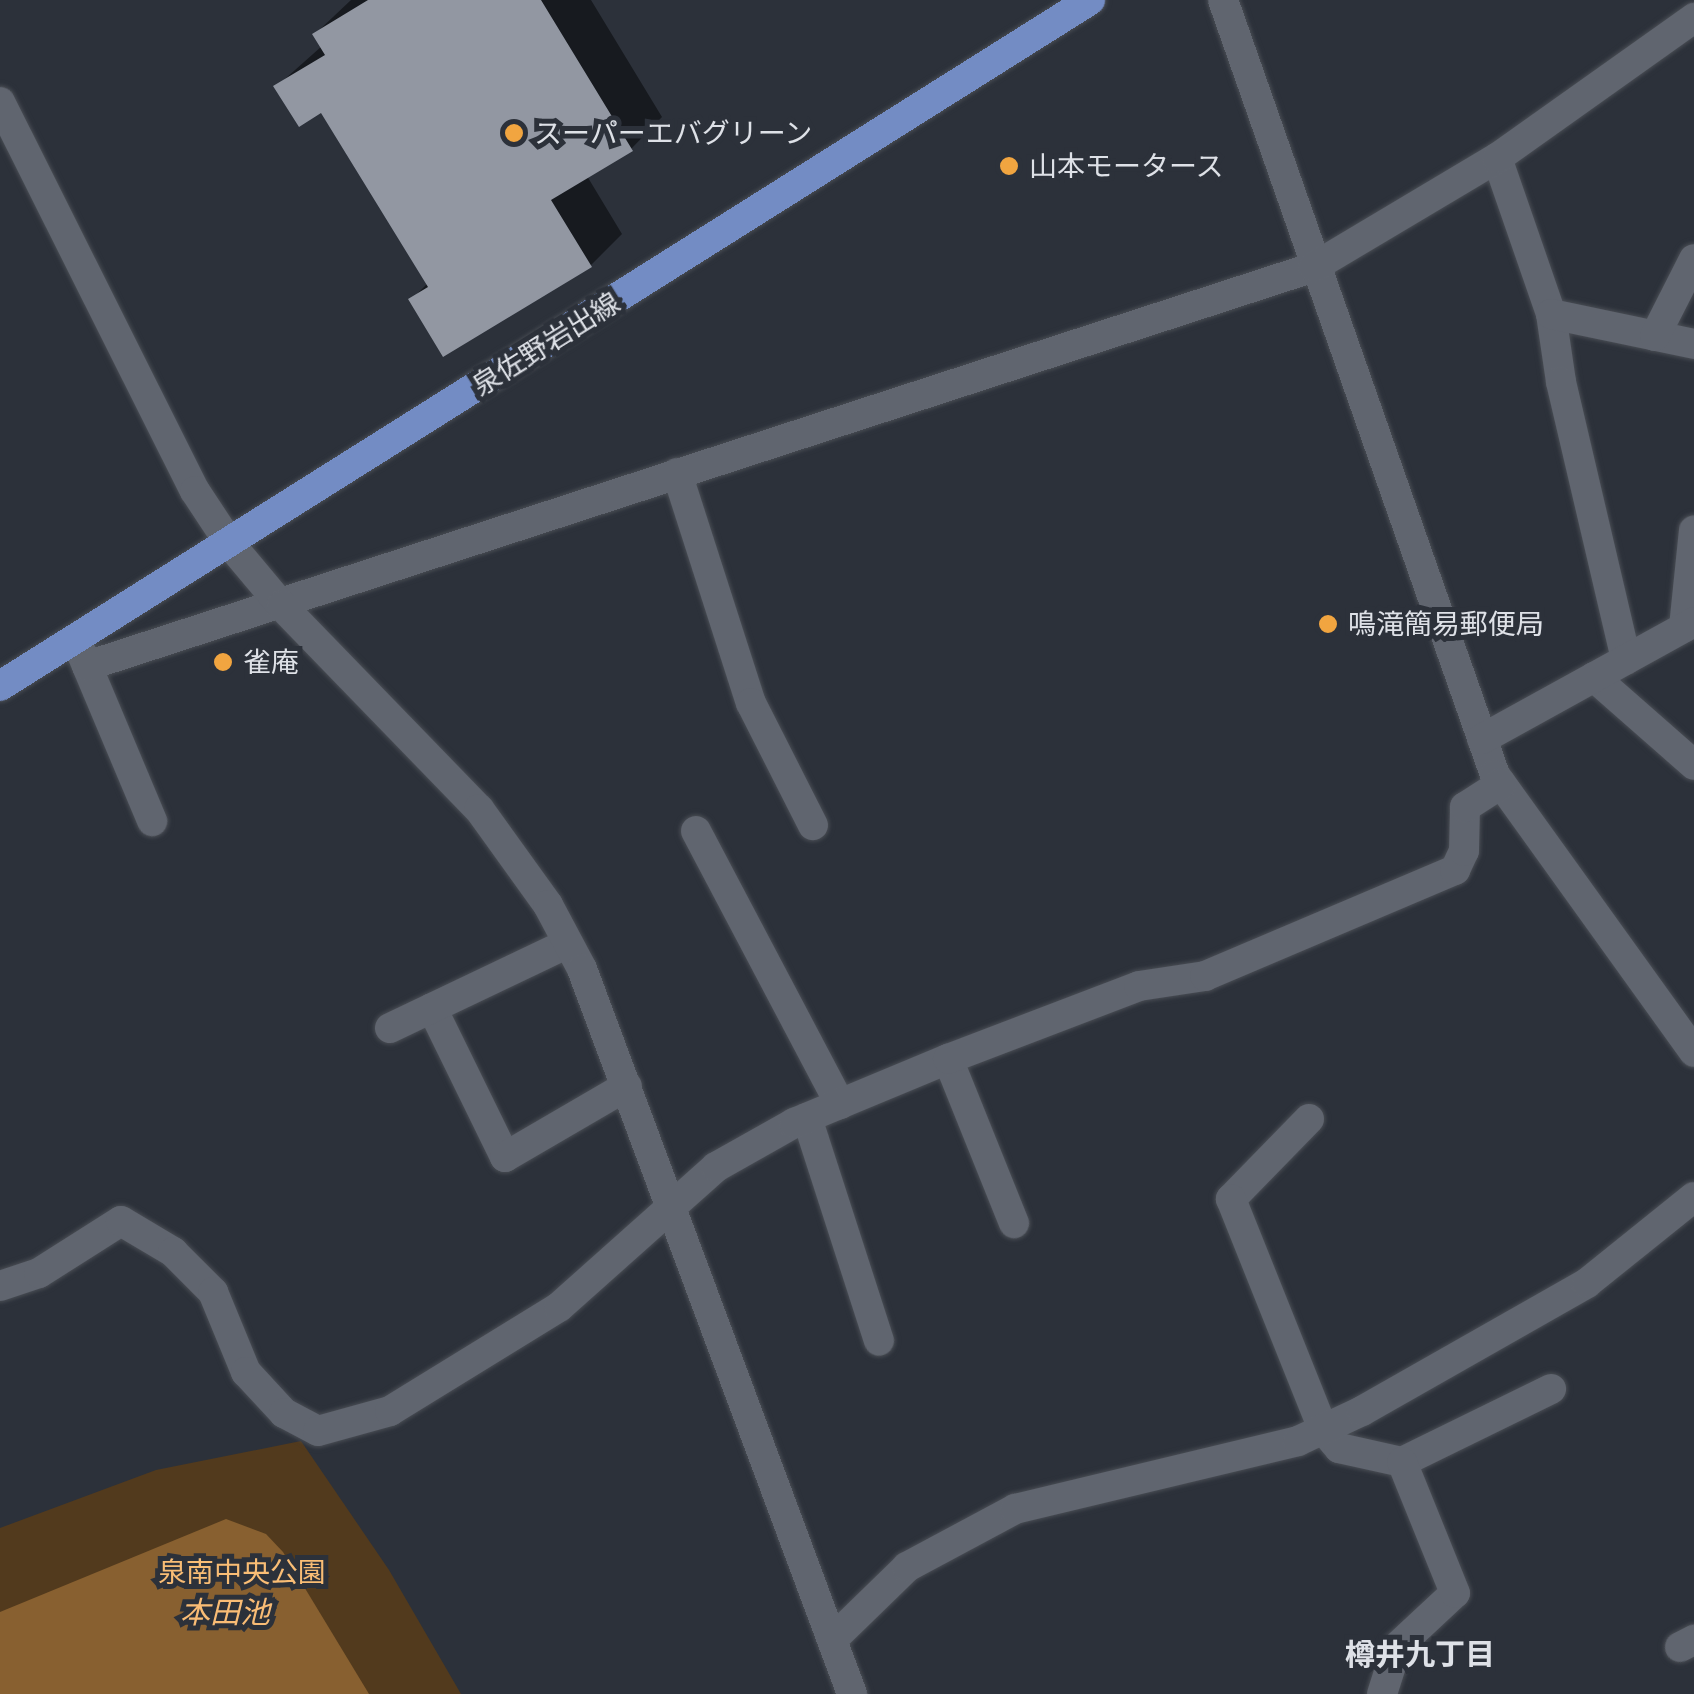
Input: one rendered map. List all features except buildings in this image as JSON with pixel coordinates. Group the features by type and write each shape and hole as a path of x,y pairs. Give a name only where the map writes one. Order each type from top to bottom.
{"main road":[{"name":"泉佐野岩出線","path":"0,686 81,652 230,544 1090,0"}],"street":[{"path":"1223,0 1314,266 1501,784 1694,1052"},
{"path":"152,821 81,652 282,606 1314,266 1497,158 1694,18"},
{"path":"4,120 195,490 230,544 282,606 479,809 568,943 627,1086 668,1206 852,1694"},
{"path":"1497,158 1551,314 1560,382 1626,659"},
{"path":"1655,336 1694,260"},
{"path":"1551,314 1694,344"},
{"path":"677,473 751,703 813,825"},
{"path":"1482,739 1689,624 1694,531"},
{"path":"1594,677 1694,764"},
{"path":"0,1286 39,1272 121,1221 173,1252 213,1292 246,1372 284,1413 318,1431 390,1411 479,1360 616,1262 668,1206 716,1167 807,1118 1139,986 1205,976 1455,870 1464,851 1466,807 1501,784"},
{"path":"696,831 840,1104"},
{"path":"390,1028 568,943"},
{"path":"432,1008 505,1157 627,1086"},
{"path":"948,1059 1014,1223"},
{"path":"807,1118 879,1341"},
{"path":"1308,1119 1232,1199 1322,1430 1339,1448 1402,1462 1551,1389"},
{"path":"832,1639 907,1567 1015,1509 1322,1430 1588,1283 1694,1197"},
{"path":"1382,1694 1398,1647 1455,1592 1402,1462"}],"green space":[{"name":"泉南中央公園","path":"301,1441 389,1570 461,1694 0,1694 0,1528 156,1470"}],"water":[{"name":"本田池","path":"226,1519 266,1534 283,1552 369,1694 0,1694 0,1612"}],"place":[{"name":"スーパーエバグリーン","path":"514,133"},
{"name":"山本モータース","path":"1009,166"},
{"name":"鳴滝簡易郵便局","path":"1328,624"},
{"name":"雀庵","path":"223,662"}],"district":[{"name":"樽井九丁目","path":"1420,1654"}]}
